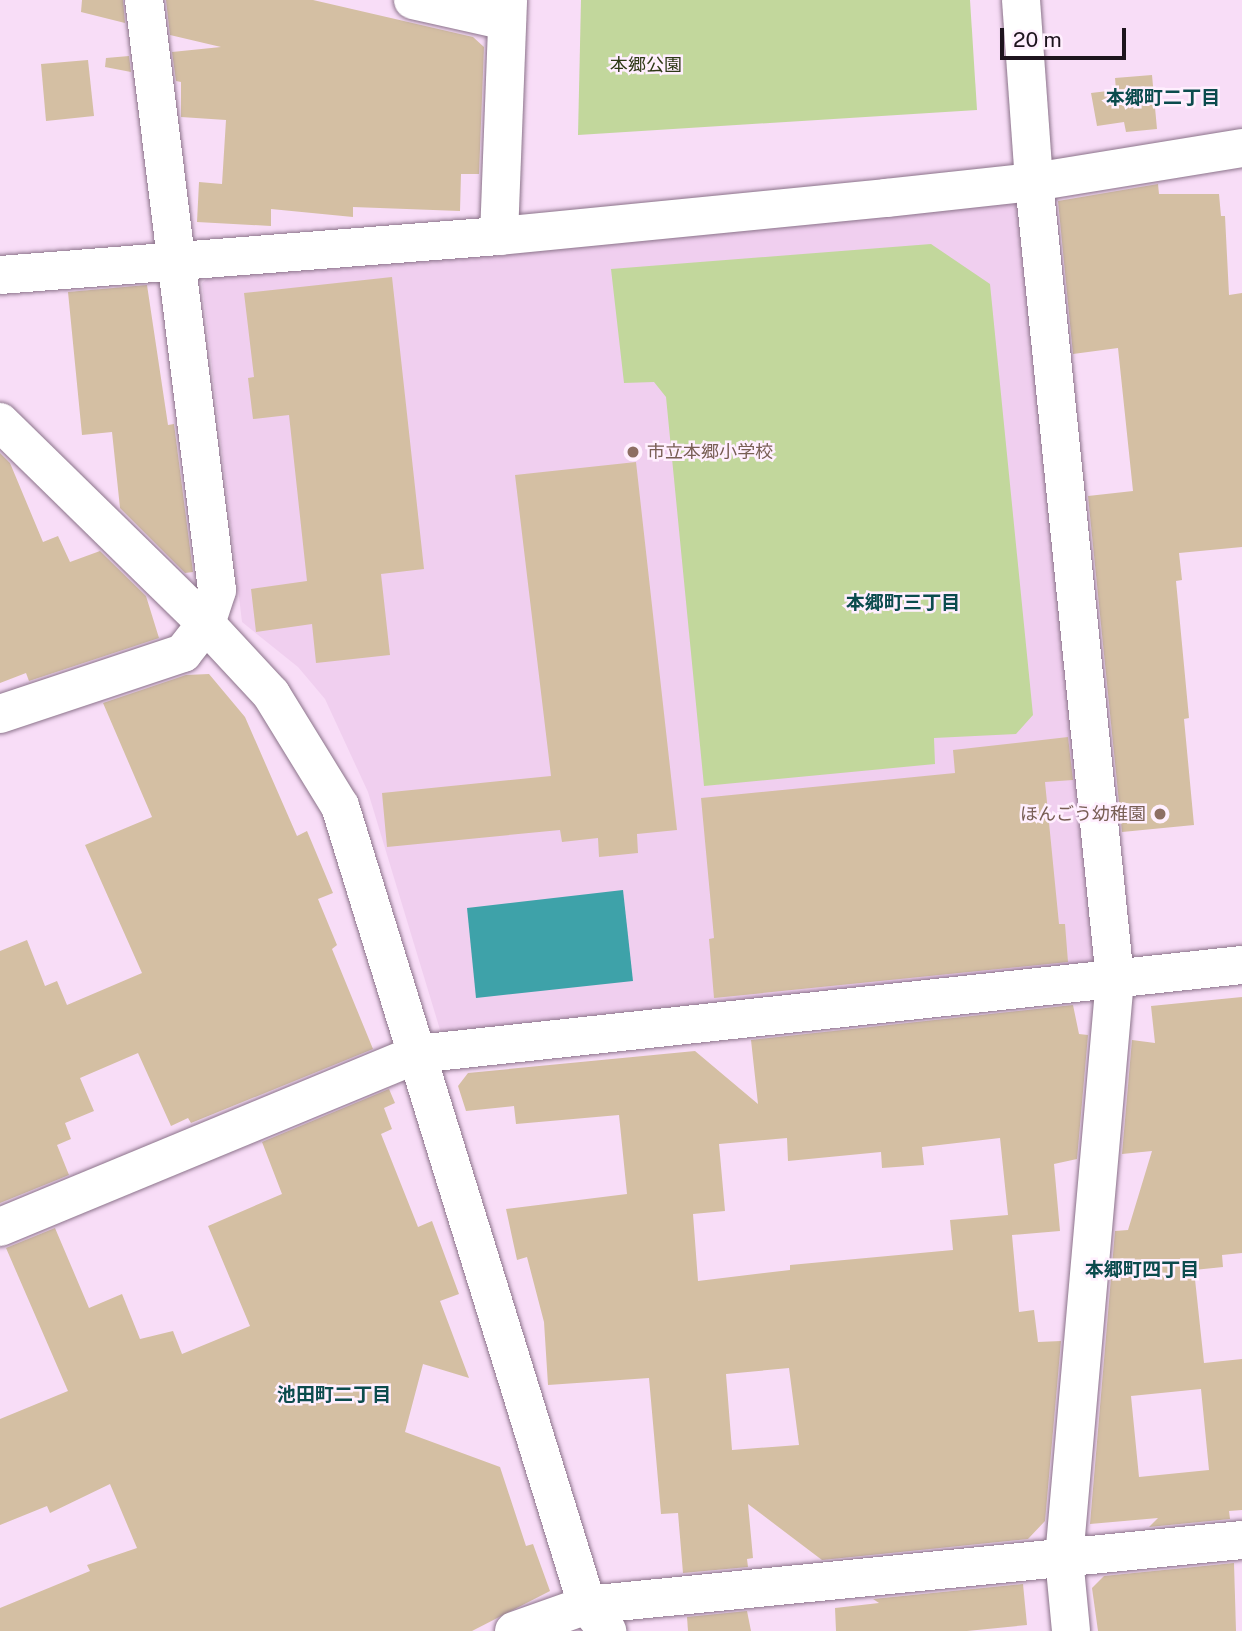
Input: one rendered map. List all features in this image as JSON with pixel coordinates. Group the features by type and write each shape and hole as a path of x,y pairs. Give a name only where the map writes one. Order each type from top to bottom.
{"street":[{"path":"0,714 183,653 206,624 217,590 144,0"},
{"path":"413,0 508,10 499,236"},
{"path":"1021,0 1034,182 1115,979 1064,1558 1071,1631"},
{"path":"0,275 178,258 499,236 1034,182 1242,148"},
{"path":"0,422 206,624 271,694 340,806 597,1618"},
{"path":"0,1227 417,1054 1242,965"},
{"path":"514,1631 1064,1558 1242,1541"}],"shaded area":[{"name":"市立本郷小学校","path":"1016,202 1100,956 1082,971 441,1033 368,792 325,699 298,667 242,622 202,283 215,272"},
{"path":"623,890 633,981 476,998 467,908"}],"green space":[{"name":"本郷公園","path":"581,0 970,0 977,110 578,135"},
{"path":"931,244 990,284 1033,715 1016,734 934,738 935,764 704,786 666,397 654,382 624,383 611,269"}],"building":[{"path":"82,0 123,0 125,23 81,12"},
{"path":"166,0 313,0 473,37 484,47 479,174 461,174 460,211 353,207 353,217 271,209 271,226 197,222 199,182 222,184 226,120 181,117 181,82 176,81 172,52 221,47 170,35"},
{"path":"129,56 131,72 105,67 106,58"},
{"path":"88,60 94,116 46,121 41,64"},
{"path":"1152,75 1157,129 1126,132 1124,122 1097,126 1091,93 1116,90 1115,78"},
{"path":"1158,184 1159,194 1219,194 1221,216 1225,216 1229,295 1242,293 1242,547 1179,553 1182,580 1176,581 1189,718 1184,719 1194,825 1122,832 1088,496 1133,491 1118,348 1073,354 1058,201"},
{"path":"392,277 424,569 381,574 390,655 316,663 312,624 256,632 251,589 307,581 289,415 253,419 248,378 254,377 244,293"},
{"path":"147,285 168,425 174,424 193,572 185,573 120,508 112,432 82,435 68,292"},
{"path":"0,453 10,463 43,542 58,536 70,562 100,551 146,596 159,638 29,681 26,673 0,683"},
{"path":"636,462 677,830 637,834 638,853 599,857 598,838 562,842 560,830 387,847 382,793 551,776 515,475"},
{"path":"209,674 245,717 297,836 307,831 333,893 318,899 337,945 332,949 373,1049 191,1123 188,1118 171,1126 138,1053 80,1078 94,1111 65,1123 71,1139 57,1145 69,1175 0,1203 0,951 27,940 45,986 57,981 67,1005 142,973 85,845 152,817 103,703 186,675"},
{"path":"1068,737 1073,780 1045,782 1059,924 1065,924 1068,962 714,998 709,939 714,938 701,798 955,773 953,750"},
{"path":"1242,997 1242,1253 1222,1255 1223,1267 1194,1270 1204,1363 1242,1359 1242,1510 1229,1511 1230,1519 1149,1527 1158,1518 1090,1524 1115,1231 1128,1230 1152,1151 1122,1154 1132,1040 1155,1043 1151,1006","holes":["1201,1389 1209,1470 1139,1477 1131,1396"]},
{"path":"1073,1005 1079,1034 1088,1035 1077,1159 1054,1164 1060,1231 1012,1235 1019,1312 1034,1310 1038,1342 1061,1341 1045,1521 1028,1539 822,1560 748,1504 753,1558 747,1559 748,1567 683,1573 678,1513 661,1514 649,1378 548,1385 544,1322 527,1257 517,1260 506,1209 627,1194 619,1115 516,1124 514,1106 466,1111 458,1086 468,1073 695,1051 758,1104 751,1040","holes":["787,1138 788,1161 881,1152 882,1168 924,1165 922,1147 1000,1138 1008,1215 950,1220 953,1250 790,1265 790,1270 698,1281 693,1214 725,1211 719,1144","789,1368 799,1445 732,1450 726,1374"]},
{"path":"389,1089 395,1103 384,1108 392,1129 381,1134 418,1227 432,1221 459,1294 440,1301 469,1378 423,1364 405,1432 500,1467 526,1546 533,1544 550,1591 472,1631 0,1631 0,1608 90,1571 87,1565 137,1548 110,1484 50,1513 47,1506 0,1525 0,1419 68,1391 6,1248 55,1228 89,1308 122,1294 140,1339 173,1331 182,1354 250,1326 208,1226 282,1194 262,1142"},
{"path":"1234,1563 1236,1631 1098,1631 1092,1588 1104,1576"},
{"path":"1023,1584 1027,1625 967,1631 836,1631 835,1608 879,1603 873,1599"},
{"path":"747,1611 751,1631 688,1631 687,1617"}],"place":[{"name":"市立本郷小学校","path":"633,452"},
{"name":"ほんごう幼稚園","path":"1160,814"}],"district":[{"name":"本郷町二丁目","path":"1163,98"},
{"name":"本郷町三丁目","path":"903,603"},
{"name":"本郷町四丁目","path":"1142,1270"},
{"name":"池田町二丁目","path":"334,1395"}]}
